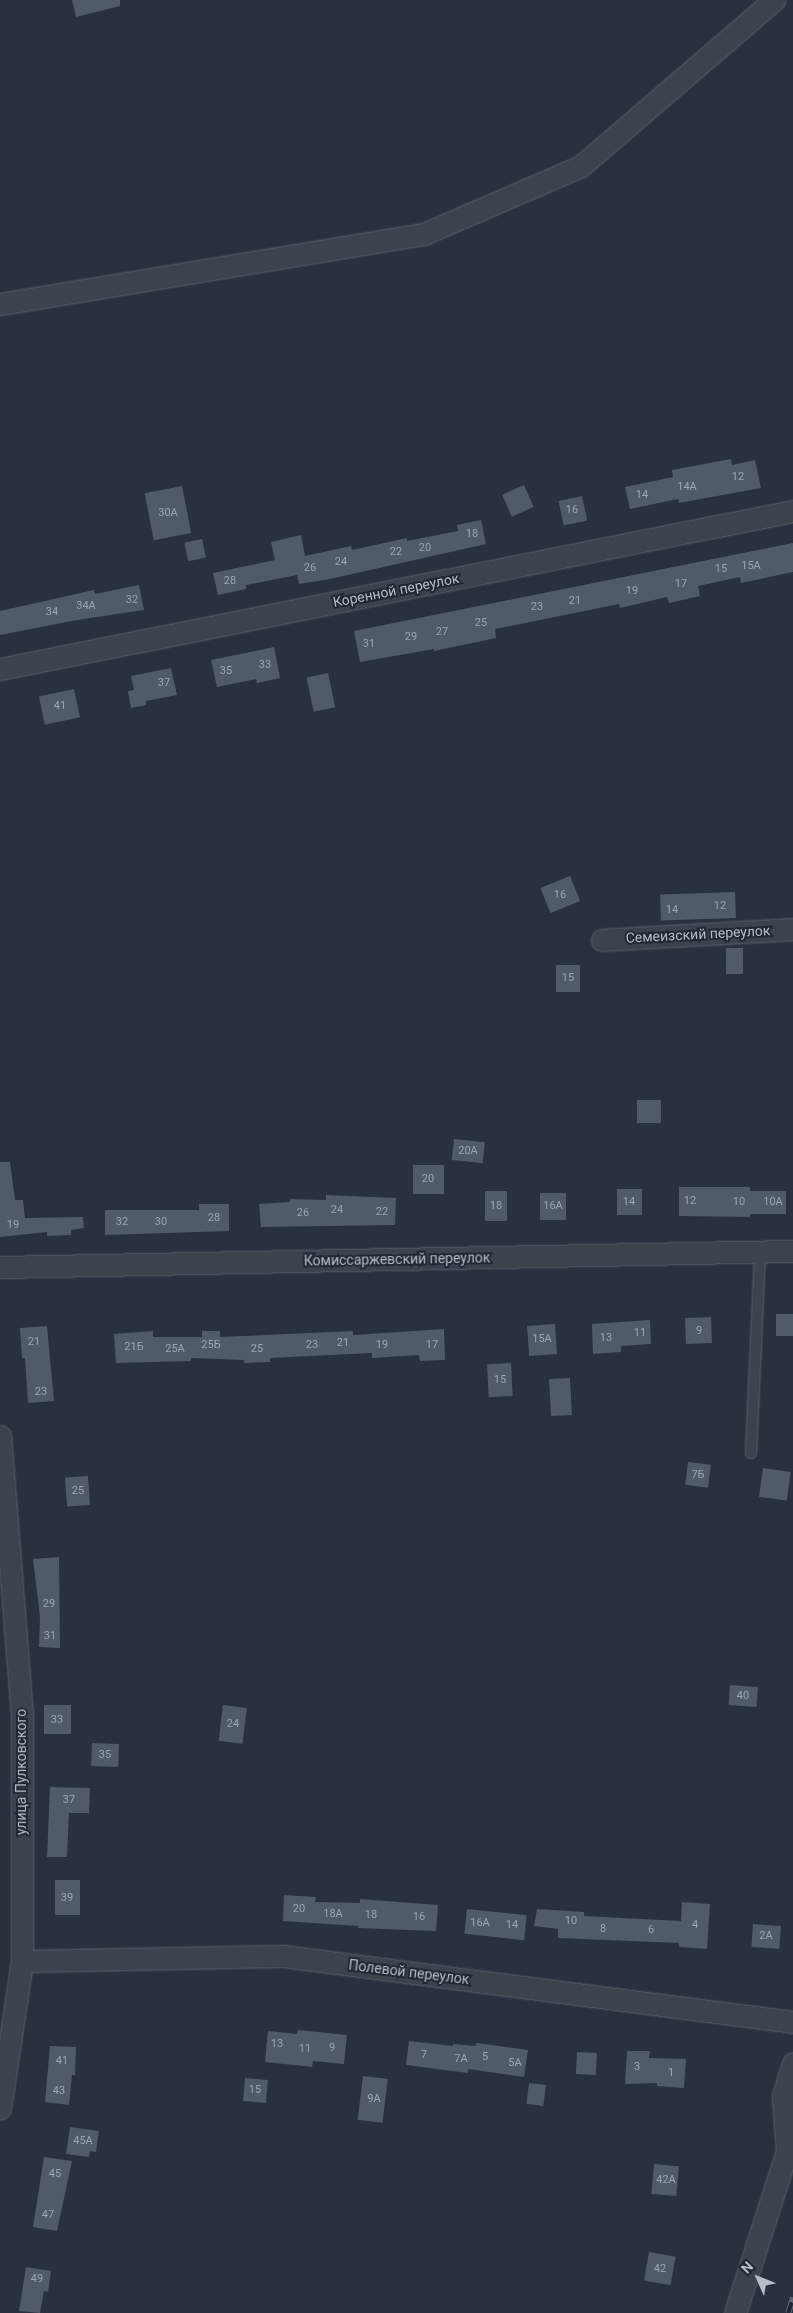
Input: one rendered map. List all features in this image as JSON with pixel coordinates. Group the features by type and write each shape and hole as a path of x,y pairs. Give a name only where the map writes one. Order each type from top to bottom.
{"street":[{"path":"0,304 424,234 581,166 774,0"},
{"name":"Коренной переулок","path":"0,669 793,511"},
{"name":"Семеизский переулок","path":"602,940 793,929"},
{"name":"Комиссаржевский переулок","path":"0,1266 793,1251"},
{"name":"улица Пулковского","path":"0,1436 22,1713 22,1961 0,2108"},
{"name":"Полевой переулок","path":"22,1961 283,1956 793,2022"},
{"path":"735,2313 787,2151 783,2096 793,2063"}],"lane":[{"path":"751,1453 760,1252"}],"building":[{"path":"72,0 120,0 120,6 76,17"},
{"path":"731,459 732,465 755,460 761,488 679,503 678,499 630,509 625,487 673,477 672,470"},
{"path":"524,485 534,507 512,517 502,495"},
{"path":"182,486 191,533 154,540 145,493"},
{"path":"582,496 587,520 564,525 559,501"},
{"path":"481,520 486,544 330,579 299,584 297,575 246,585 246,589 218,595 213,573 275,560 271,542 301,535 305,556 351,546 352,550 407,538 407,541 458,531 457,525"},
{"path":"202,539 206,558 188,561 184,543"},
{"path":"793,543 793,572 741,583 740,577 698,586 700,596 669,603 667,597 620,608 619,604 495,629 496,638 434,651 434,649 360,662 354,631"},
{"path":"139,585 144,610 77,620 0,635 0,611 94,590 95,594"},
{"path":"274,647 280,678 257,683 256,679 217,687 211,660"},
{"path":"171,668 177,695 146,701 146,705 131,708 128,691 134,690 131,676"},
{"path":"328,673 335,707 314,712 306,678"},
{"path":"74,689 80,717 45,725 39,696"},
{"path":"570,876 580,901 550,913 540,888"},
{"path":"735,892 736,918 661,921 660,895"},
{"path":"726,948 743,948 743,974 726,974"},
{"path":"556,965 580,965 580,992 556,992"},
{"path":"637,1100 661,1100 661,1123 637,1123"},
{"path":"454,1139 485,1142 483,1163 452,1160"},
{"path":"0,1162 10,1162 15,1200 23,1200 25,1218 83,1217 84,1228 71,1230 71,1235 47,1236 47,1232 0,1237"},
{"path":"413,1165 444,1165 444,1194 413,1194"},
{"path":"679,1187 750,1187 750,1191 786,1191 786,1214 750,1214 750,1217 679,1216"},
{"path":"617,1189 642,1189 642,1215 617,1215"},
{"path":"485,1191 507,1191 507,1221 485,1221"},
{"path":"540,1193 566,1193 566,1220 540,1220"},
{"path":"326,1195 396,1198 395,1225 261,1227 259,1204 290,1202 290,1199 326,1200"},
{"path":"199,1204 229,1204 229,1231 105,1235 105,1210 199,1210"},
{"path":"776,1314 793,1314 793,1336 776,1336"},
{"path":"711,1317 712,1343 686,1344 685,1318"},
{"path":"650,1320 651,1344 621,1346 621,1352 593,1354 592,1324"},
{"path":"555,1324 557,1354 529,1356 527,1326"},
{"path":"47,1326 54,1401 28,1403 25,1358 22,1358 20,1328"},
{"path":"444,1329 445,1360 420,1361 419,1355 372,1358 372,1353 270,1358 270,1362 244,1363 244,1360 191,1358 191,1361 116,1363 114,1334 153,1331 153,1337 202,1337 202,1331 220,1331 220,1337 353,1331 353,1335"},
{"path":"511,1363 513,1396 489,1397 487,1364"},
{"path":"570,1378 572,1415 551,1416 549,1379"},
{"path":"688,1462 711,1465 708,1488 685,1485"},
{"path":"763,1468 791,1472 787,1501 759,1497"},
{"path":"88,1476 90,1505 67,1507 65,1478"},
{"path":"59,1557 60,1648 39,1647 40,1617 33,1559"},
{"path":"730,1685 758,1687 757,1707 729,1705"},
{"path":"44,1705 71,1705 71,1734 44,1734"},
{"path":"223,1705 247,1708 242,1744 219,1741"},
{"path":"92,1743 119,1744 118,1767 91,1766"},
{"path":"50,1787 90,1788 89,1813 69,1813 67,1857 47,1857"},
{"path":"55,1880 80,1880 80,1915 55,1915"},
{"path":"284,1895 316,1897 315,1902 360,1903 360,1899 438,1905 436,1931 358,1928 358,1926 283,1921"},
{"path":"682,1902 710,1904 707,1949 679,1947 679,1943 558,1938 558,1929 534,1926 537,1909 584,1912 584,1916 681,1921"},
{"path":"467,1909 527,1915 524,1940 464,1934"},
{"path":"753,1924 781,1926 779,1949 751,1947"},
{"path":"298,2030 347,2035 344,2064 313,2061 312,2067 265,2062 268,2031 297,2034"},
{"path":"409,2041 453,2046 453,2044 476,2046 476,2043 528,2050 524,2077 468,2069 468,2073 406,2065"},
{"path":"50,2046 76,2047 75,2075 72,2075 69,2105 45,2102"},
{"path":"627,2051 650,2051 649,2058 686,2059 684,2088 657,2086 657,2083 625,2084"},
{"path":"577,2052 597,2053 596,2075 576,2074"},
{"path":"363,2076 388,2079 382,2123 358,2120"},
{"path":"245,2078 268,2080 266,2103 243,2101"},
{"path":"529,2083 546,2085 543,2106 526,2104"},
{"path":"70,2127 99,2131 96,2152 90,2151 89,2157 66,2154"},
{"path":"44,2157 72,2161 57,2231 33,2227"},
{"path":"654,2164 679,2166 676,2196 651,2194"},
{"path":"649,2252 676,2257 671,2285 644,2281"},
{"path":"26,2267 51,2271 48,2292 44,2291 40,2313 19,2311"}],"railway":[{"path":"788,2313 793,2298"}]}
